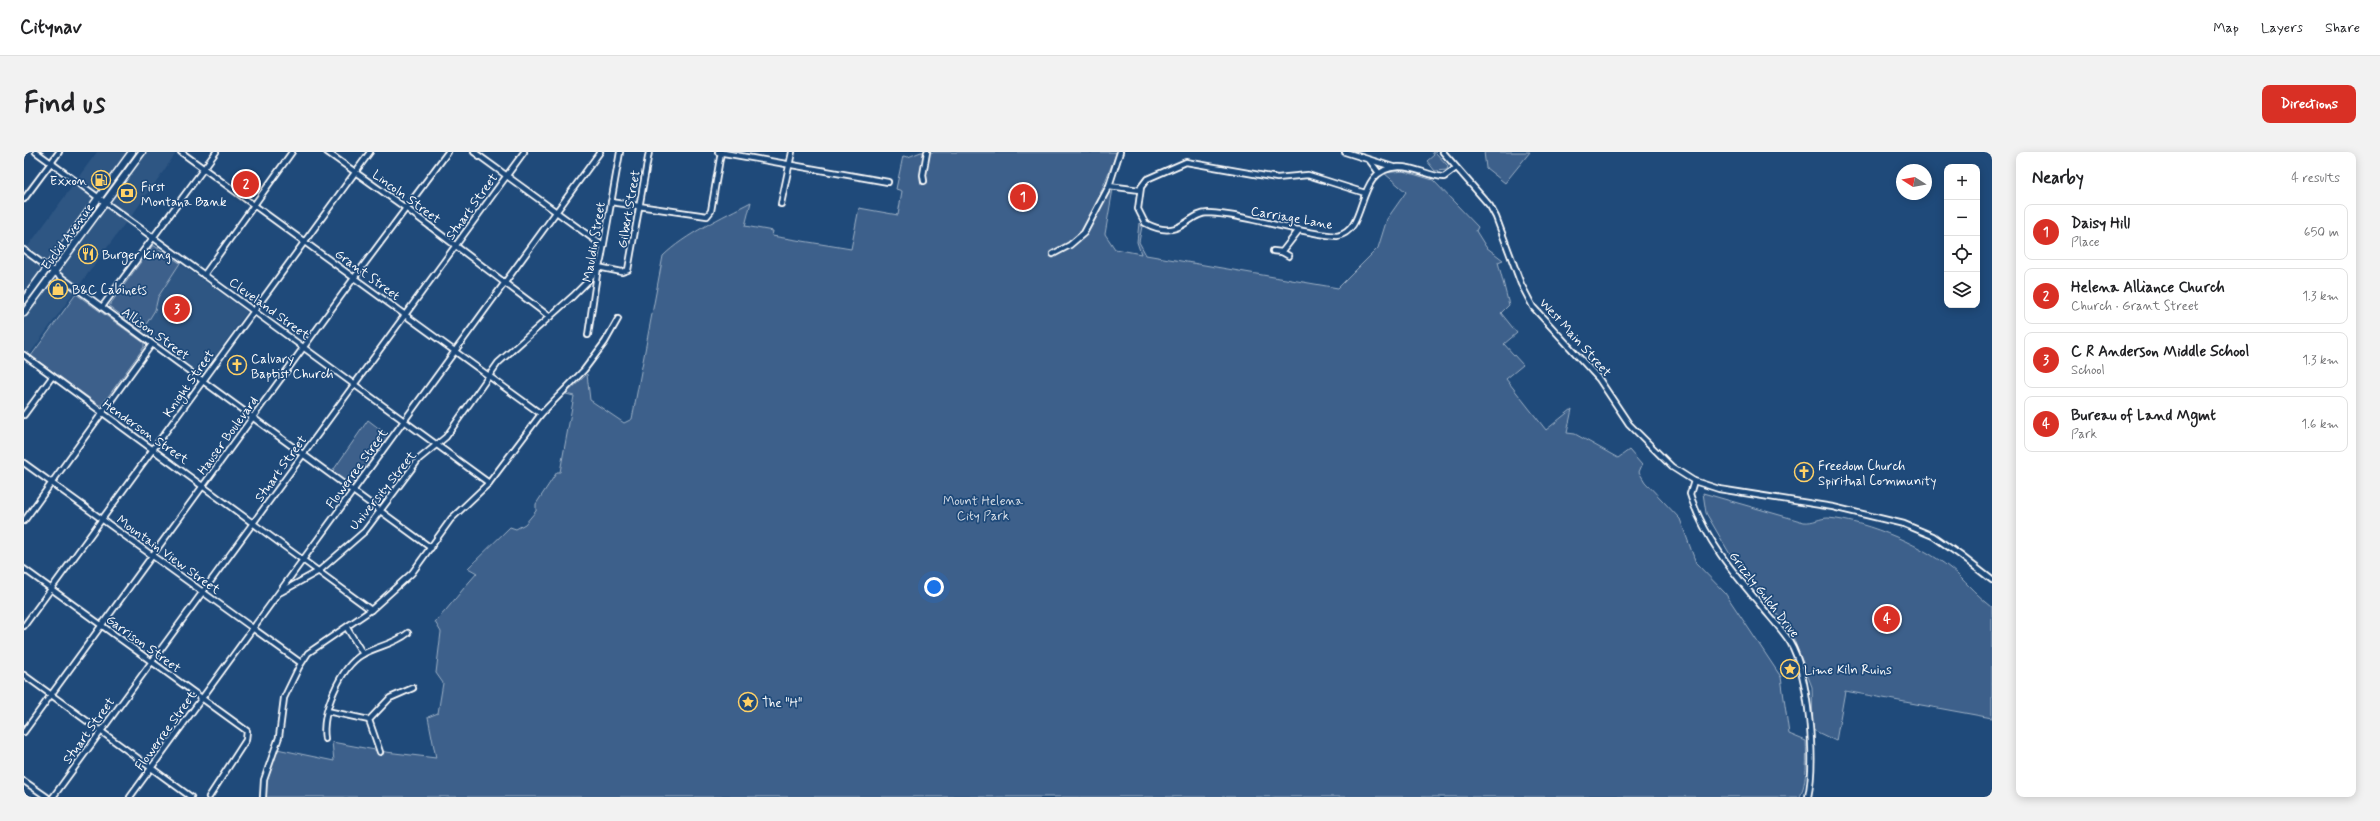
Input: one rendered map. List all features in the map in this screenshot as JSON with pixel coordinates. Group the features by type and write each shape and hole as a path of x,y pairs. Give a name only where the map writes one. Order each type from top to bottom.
{"highway":[{"name":"Euclid Avenue","path":"24,300 132,152"},
{"name":"Euclid Avenue","path":"24,313 142,152"}],"street":[{"name":"Cleveland Street","path":"36,152 405,420 489,483"},
{"path":"24,199 59,152"},
{"name":"Grant Street","path":"182,152 541,414"},
{"path":"102,307 216,152"},
{"path":"204,274 292,152"},
{"name":"Lincoln Street","path":"327,152 456,245 550,317"},
{"name":"Knight Street","path":"24,626 370,152"},
{"name":"Hauser Boulevard","path":"24,732 354,278 407,209 448,152"},
{"path":"474,152 603,246"},
{"name":"Stuart Street","path":"53,797 524,152"},
{"name":"Flowerree Street","path":"130,797 600,152"},
{"name":"Mauldin Street","path":"588,335 598,267 620,152"},
{"name":"Gilbert Street","path":"598,267 622,272 628,270 649,152"},
{"path":"611,202 703,217 707,216 711,211 720,152 888,182"},
{"path":"781,204 792,152"},
{"path":"924,181 922,175 927,152"},
{"path":"1053,254 1070,245 1084,233 1109,186 1120,152"},
{"path":"1345,152 1394,167 1410,168 1444,177 1456,168"},
{"name":"West Main Street","path":"1443,152 1496,217 1521,284 1533,307 1599,379 1630,424 1667,462 1694,481 1733,492 1834,507 1891,520 1933,536 1992,580"},
{"path":"1367,159 1375,165 1379,173 1394,167"},
{"path":"1109,186 1140,190 1147,179 1186,162 1277,178 1308,175 1365,193"},
{"name":"Carriage Lane","path":"1140,190 1138,209 1141,218 1145,223 1157,227 1178,228 1205,213 1334,236 1345,234 1354,222 1365,193 1379,173"},
{"path":"1282,252 1299,230"},
{"name":"Allison Street","path":"24,250 431,548"},
{"path":"1273,251 1282,252 1290,256"},
{"name":"University Street","path":"278,594 319,571 365,531 419,459 446,437 498,363 587,282 598,267"},
{"path":"263,797 264,780 279,738 284,698 301,663 308,653 347,628 371,610 412,573 461,508 489,483 541,414 584,370 605,342 618,319"},
{"path":"24,521 152,344"},
{"name":"Henderson Street","path":"24,356 102,414 204,486 371,610"},
{"path":"24,415 52,377"},
{"name":"Mountain View Street","path":"24,463 102,520 154,555 301,663"},
{"name":"Grizzly Gulch Drive","path":"1694,481 1690,494 1713,546 1786,637 1798,660 1812,741 1812,768 1808,797"},
{"name":"Garrison Street","path":"24,569 244,729 248,736 209,797"},
{"path":"347,628 363,654"},
{"path":"325,739 324,723 327,711 339,682 363,654 395,642 408,633"},
{"path":"24,675 191,797"},
{"path":"369,720 390,698 413,688"},
{"path":"327,711 369,720"},
{"path":"369,720 380,752"},
{"path":"24,781 47,797"}],"shaded area":[{"path":"97,152 126,152 97,192 95,192 77,179"},
{"path":"147,152 177,152 130,218 111,202"},
{"path":"74,184 91,196 92,200 47,261 44,262 26,249"},
{"path":"105,209 109,209 126,222 78,287 59,271"},
{"path":"154,245 246,311 203,373 200,373 109,307"},
{"path":"24,254 40,265 41,269 24,292"},
{"path":"58,278 75,291 29,355 24,352 24,320 54,279"}],"green space":[{"name":"Mount Helena City Park","path":"921,152 1117,152 1100,194 1103,195 1113,189 1105,234 1115,249 1141,254 1137,242 1139,223 1142,226 1139,242 1146,255 1338,288 1378,248 1387,219 1406,192 1384,173 1403,171 1433,180 1478,227 1476,231 1486,247 1503,260 1498,262 1509,305 1501,313 1517,333 1504,344 1523,365 1506,379 1546,430 1572,409 1567,433 1575,434 1618,458 1629,450 1642,465 1639,472 1645,482 1680,519 1696,563 1725,593 1781,677 1789,734 1806,741 1805,777 1800,797 264,797 265,781 277,749 334,761 332,742 386,752 436,758 428,717 438,713 443,683 436,673 441,632 435,622 477,573 468,568 510,527 516,529 525,524 536,511 536,504 557,472 560,472 574,396 566,394 587,374 590,400 624,423 632,419 663,256 693,233 751,202 745,226 773,231 772,236 851,249 859,208 898,215 902,191 896,189 903,156 908,157"},
{"path":"1432,152 1435,152 1448,166 1447,170 1435,171 1427,161 1434,155"},
{"path":"1484,152 1530,152 1505,183 1486,168"},
{"path":"153,245 180,263 158,297 155,310 142,331 109,306"},
{"path":"76,294 144,343 144,347 102,405 99,405 31,356"},
{"path":"368,420 389,436 354,485 351,486 332,472"},
{"path":"1703,493 1804,522 1828,518 1861,524 1914,545 1945,564 1992,607 1992,718 1845,691 1836,741 1813,730 1812,687 1791,632 1731,556 1706,513"}],"place":[{"name":"Exxon","path":"101,180"},
{"name":"Helena Alliance Church","path":"246,184"},
{"name":"First Montana Bank","path":"127,193"},
{"name":"Daisy Hill","path":"1023,197"},
{"name":"Burger King","path":"88,254"},
{"name":"B&C Cabinets","path":"58,289"},
{"name":"C R Anderson Middle School","path":"177,309"},
{"name":"Calvary Baptist Church","path":"237,365"},
{"name":"Freedom Church Spiritual Community","path":"1804,472"},
{"name":"Bureau of Land Mgmt","path":"1887,619"},
{"name":"Lime Kiln Ruins","path":"1790,669"},
{"name":"The \"H\"","path":"748,702"}]}
